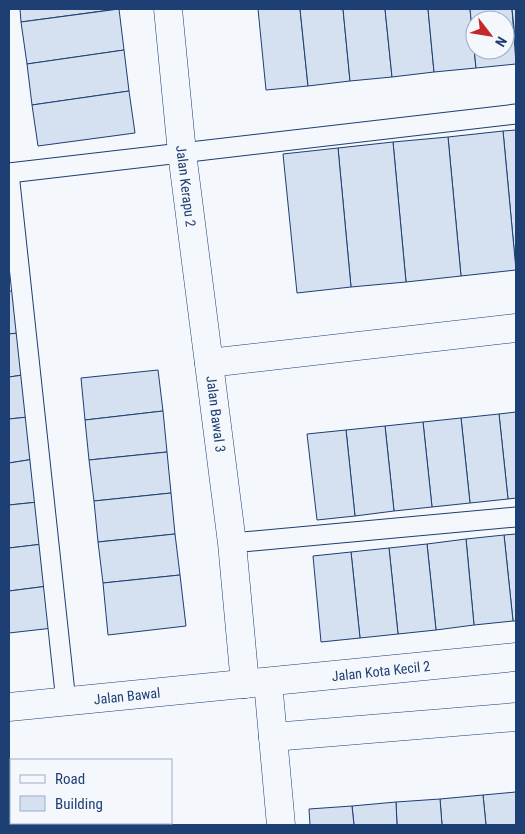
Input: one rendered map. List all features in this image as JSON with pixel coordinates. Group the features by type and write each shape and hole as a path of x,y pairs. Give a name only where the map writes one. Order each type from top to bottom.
{"street":[{"name":"Jalan Kerapu 2","path":"168,9 182,153 209,363"},
{"name":"Jalan Bawal 3","path":"281,825 273,737 256,683 232,543 209,363 516,328"},
{"name":"Jalan Kota Kecil 2","path":"256,683 516,657"},
{"name":"Jalan Bawal","path":"9,707 256,683"},
{"path":"273,737 516,717"}],"lane":[{"path":"66,702 9,173 516,114"},
{"path":"232,543 516,517"}],"building":[{"path":"20,9 117,9 21,22"},
{"path":"119,9 124,50 27,64 21,22"},
{"path":"258,9 300,9 308,86 266,90"},
{"path":"300,9 343,9 350,81 308,86"},
{"path":"343,9 385,9 392,77 350,81"},
{"path":"385,9 428,9 434,72 392,77"},
{"path":"428,9 470,9 465,10 465,60 475,60 476,68 434,72"},
{"path":"470,9 512,9 512,10"},
{"path":"516,9 516,46 515,10 512,10"},
{"path":"124,50 129,91 32,105 27,64"},
{"path":"515,50 516,64 476,68 475,60 515,60"},
{"path":"129,91 135,133 38,146 32,105"},
{"path":"516,130 516,270 503,131"},
{"path":"503,131 516,270 461,276 448,137"},
{"path":"448,137 461,276 406,282 393,142"},
{"path":"393,142 406,282 351,287 338,148"},
{"path":"338,148 351,287 297,293 283,154"},
{"path":"9,291 13,291 18,333 9,334"},
{"path":"18,333 23,375 9,377 9,334"},
{"path":"158,370 163,411 85,420 81,378"},
{"path":"23,375 28,417 9,419 9,377"},
{"path":"163,411 167,452 89,460 85,420"},
{"path":"516,412 516,498 508,499 499,414"},
{"path":"499,414 508,499 470,503 461,418"},
{"path":"28,417 34,459 9,463 9,419"},
{"path":"461,418 470,503 432,507 423,422"},
{"path":"423,422 432,507 394,511 385,426"},
{"path":"385,426 394,511 355,516 346,430"},
{"path":"346,430 355,516 317,520 307,434"},
{"path":"167,452 171,493 94,501 89,460"},
{"path":"34,459 38,502 9,505 9,463"},
{"path":"171,493 175,534 98,542 94,501"},
{"path":"38,502 43,544 9,548 9,505"},
{"path":"175,534 180,575 103,583 98,542"},
{"path":"516,534 516,621 513,621 504,535"},
{"path":"504,535 513,621 474,625 466,539"},
{"path":"466,539 474,625 436,630 427,544"},
{"path":"43,544 48,586 9,591 9,548"},
{"path":"427,544 436,630 398,634 389,548"},
{"path":"389,548 398,634 360,638 351,552"},
{"path":"351,552 360,638 321,642 313,556"},
{"path":"180,575 186,626 108,635 103,583"},
{"path":"48,586 53,628 9,633 9,591"},
{"path":"516,792 516,825 486,825 483,795"},
{"path":"483,795 486,825 442,825 440,799"},
{"path":"440,799 442,825 397,825 396,802"},
{"path":"396,802 397,825 354,825 352,806"},
{"path":"352,806 354,825 310,825 309,809"},
{"path":"23,824 92,824 92,825"}]}
